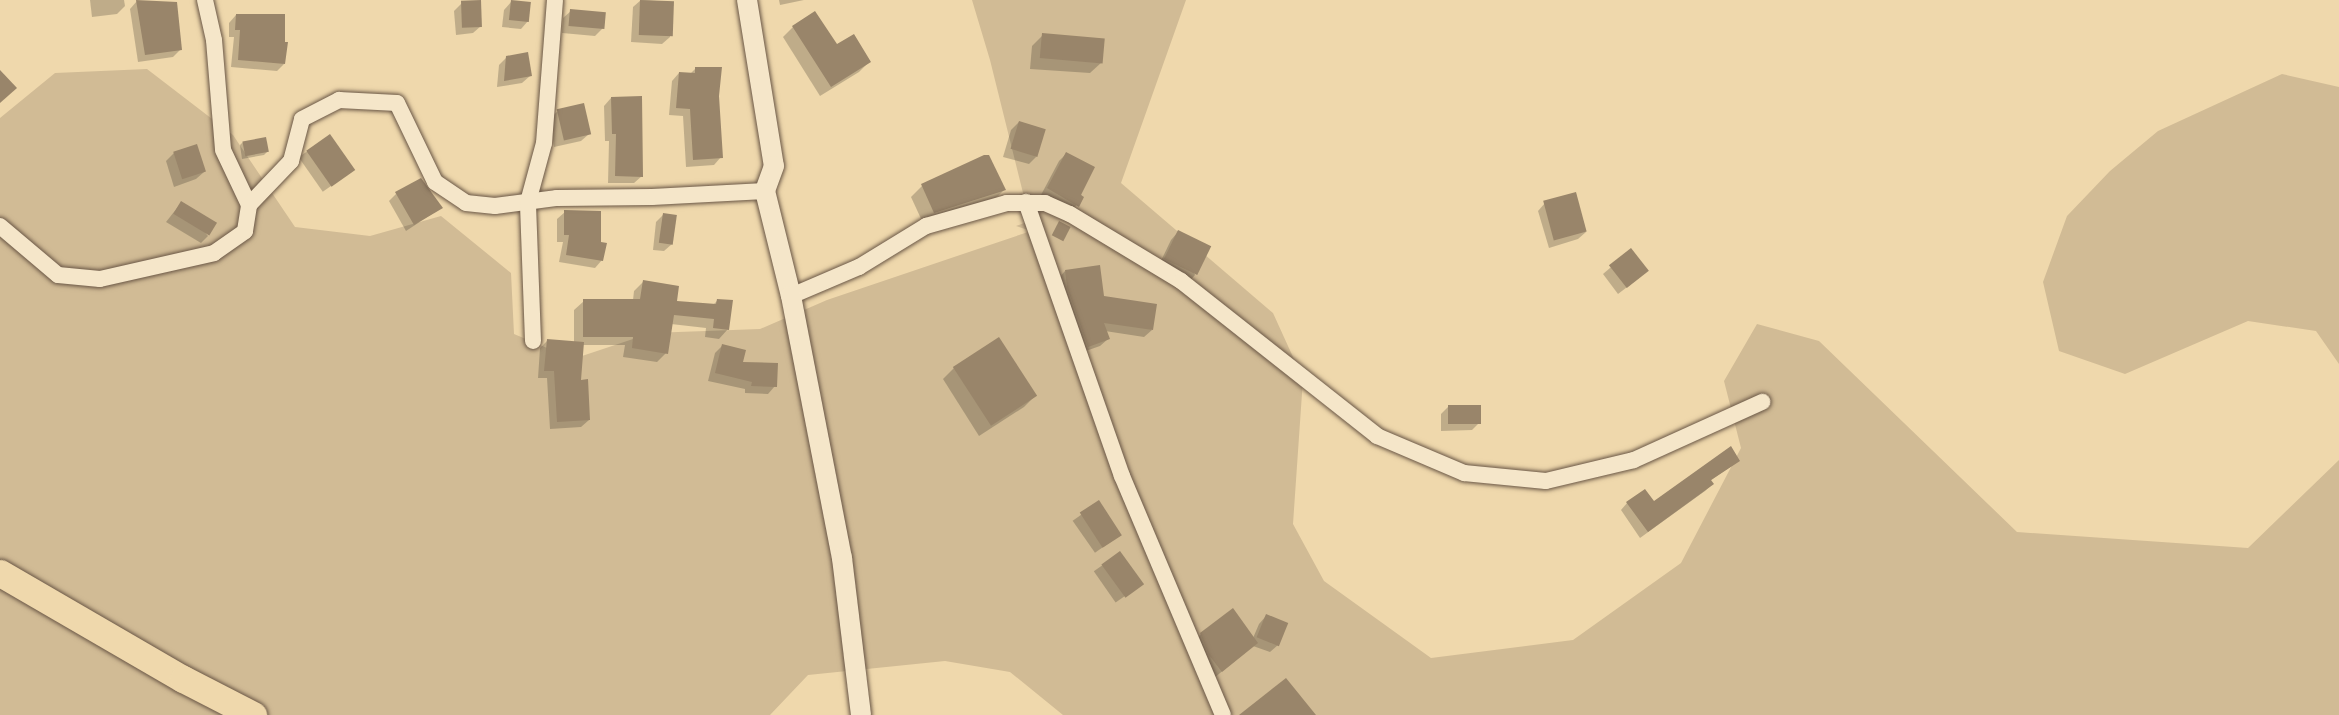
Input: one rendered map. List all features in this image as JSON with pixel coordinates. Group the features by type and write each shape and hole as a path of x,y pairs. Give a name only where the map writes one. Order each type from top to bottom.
{"highway":[{"path":"0,573 183,679 253,715"}],"street":[{"path":"205,0 214,40 223,150 249,205"},
{"path":"533,341 528,202 544,143 555,0"},
{"path":"747,0 774,166 765,191 791,296 842,558 861,715"},
{"path":"0,226 58,275 100,279 214,253 245,231 249,205 291,161 302,119 339,100 397,104 435,182 466,203 495,206 557,198 652,197 765,191"},
{"path":"791,296 859,267 926,226 1007,202 1045,203 1070,214 1181,281 1377,436 1464,472 1546,481 1590,471 1634,460 1762,402"},
{"path":"1026,202 1122,476 1223,715"}],"shaded area":[{"path":"972,0 1186,0 1121,183 1273,313 1303,379 1293,524 1324,581 1431,658 1573,640 1681,563 1741,448 1724,381 1757,324 1819,341 2017,532 2248,548 2339,460 2339,715 1063,715 1010,672 945,661 808,675 770,715 0,715 0,118 55,73 147,69 233,135 295,227 370,236 441,216 511,273 514,334 573,359 651,333 760,329 827,300 1031,231 1016,226 1030,221 990,60"},
{"path":"2282,74 2339,87 2339,364 2316,331 2248,321 2125,374 2059,351 2043,282 2067,216 2110,171 2158,131"}],"building":[{"path":"136,0 177,2 182,50 145,55"},
{"path":"481,0 482,27 462,28 461,1"},
{"path":"511,0 531,2 529,22 509,20"},
{"path":"640,0 674,1 673,36 639,35"},
{"path":"570,9 606,12 604,29 569,26"},
{"path":"815,11 837,44 854,34 871,62 831,87 792,26"},
{"path":"236,14 285,14 285,42 288,42 285,64 238,60 240,30 235,30"},
{"path":"1042,33 1105,38 1103,63 1040,58"},
{"path":"528,52 532,76 504,81 506,56"},
{"path":"695,67 722,67 719,96 723,158 693,160 690,109 676,108 679,72 695,73"},
{"path":"0,70 17,88 0,103"},
{"path":"642,96 643,177 615,176 616,134 612,134 611,97"},
{"path":"584,103 591,134 564,140 557,109"},
{"path":"1019,121 1046,129 1037,157 1011,149"},
{"path":"330,134 355,170 331,187 306,151"},
{"path":"266,137 269,152 245,156 242,142"},
{"path":"197,144 206,172 182,179 173,152"},
{"path":"1066,152 1095,167 1081,195 1084,197 1079,207 1047,188"},
{"path":"984,155 989,155 1006,190 934,213 921,184"},
{"path":"421,178 443,208 414,225 395,192"},
{"path":"1576,192 1587,232 1554,240 1543,201"},
{"path":"181,201 217,223 209,235 173,214"},
{"path":"564,210 601,211 601,242 607,243 603,261 566,255 569,235 564,235"},
{"path":"663,213 677,215 673,245 659,243"},
{"path":"1059,221 1071,227 1063,241 1052,235"},
{"path":"1178,230 1211,246 1197,275 1164,259"},
{"path":"1631,248 1649,271 1627,288 1609,265"},
{"path":"1100,265 1104,296 1157,304 1153,330 1104,323 1110,339 1088,347 1067,287 1065,270"},
{"path":"643,280 679,286 677,301 716,304 717,299 733,300 729,330 713,328 714,319 674,315 668,354 632,348 633,337 583,337 583,299 640,299"},
{"path":"999,337 1037,396 991,426 953,367"},
{"path":"547,339 584,342 581,380 588,379 590,420 557,422 554,371 544,371"},
{"path":"722,344 746,350 743,362 778,363 777,387 751,386 752,382 715,373"},
{"path":"1448,405 1481,405 1481,424 1448,424"},
{"path":"1731,446 1740,461 1711,480 1714,484 1648,532 1626,502 1645,489 1654,501"},
{"path":"1099,500 1122,535 1103,548 1080,513"},
{"path":"1120,551 1144,584 1125,598 1101,565"},
{"path":"1233,608 1258,643 1222,672 1209,655 1200,633"},
{"path":"1266,614 1288,623 1279,646 1257,637"},
{"path":"1286,678 1316,715 1239,715"}]}
